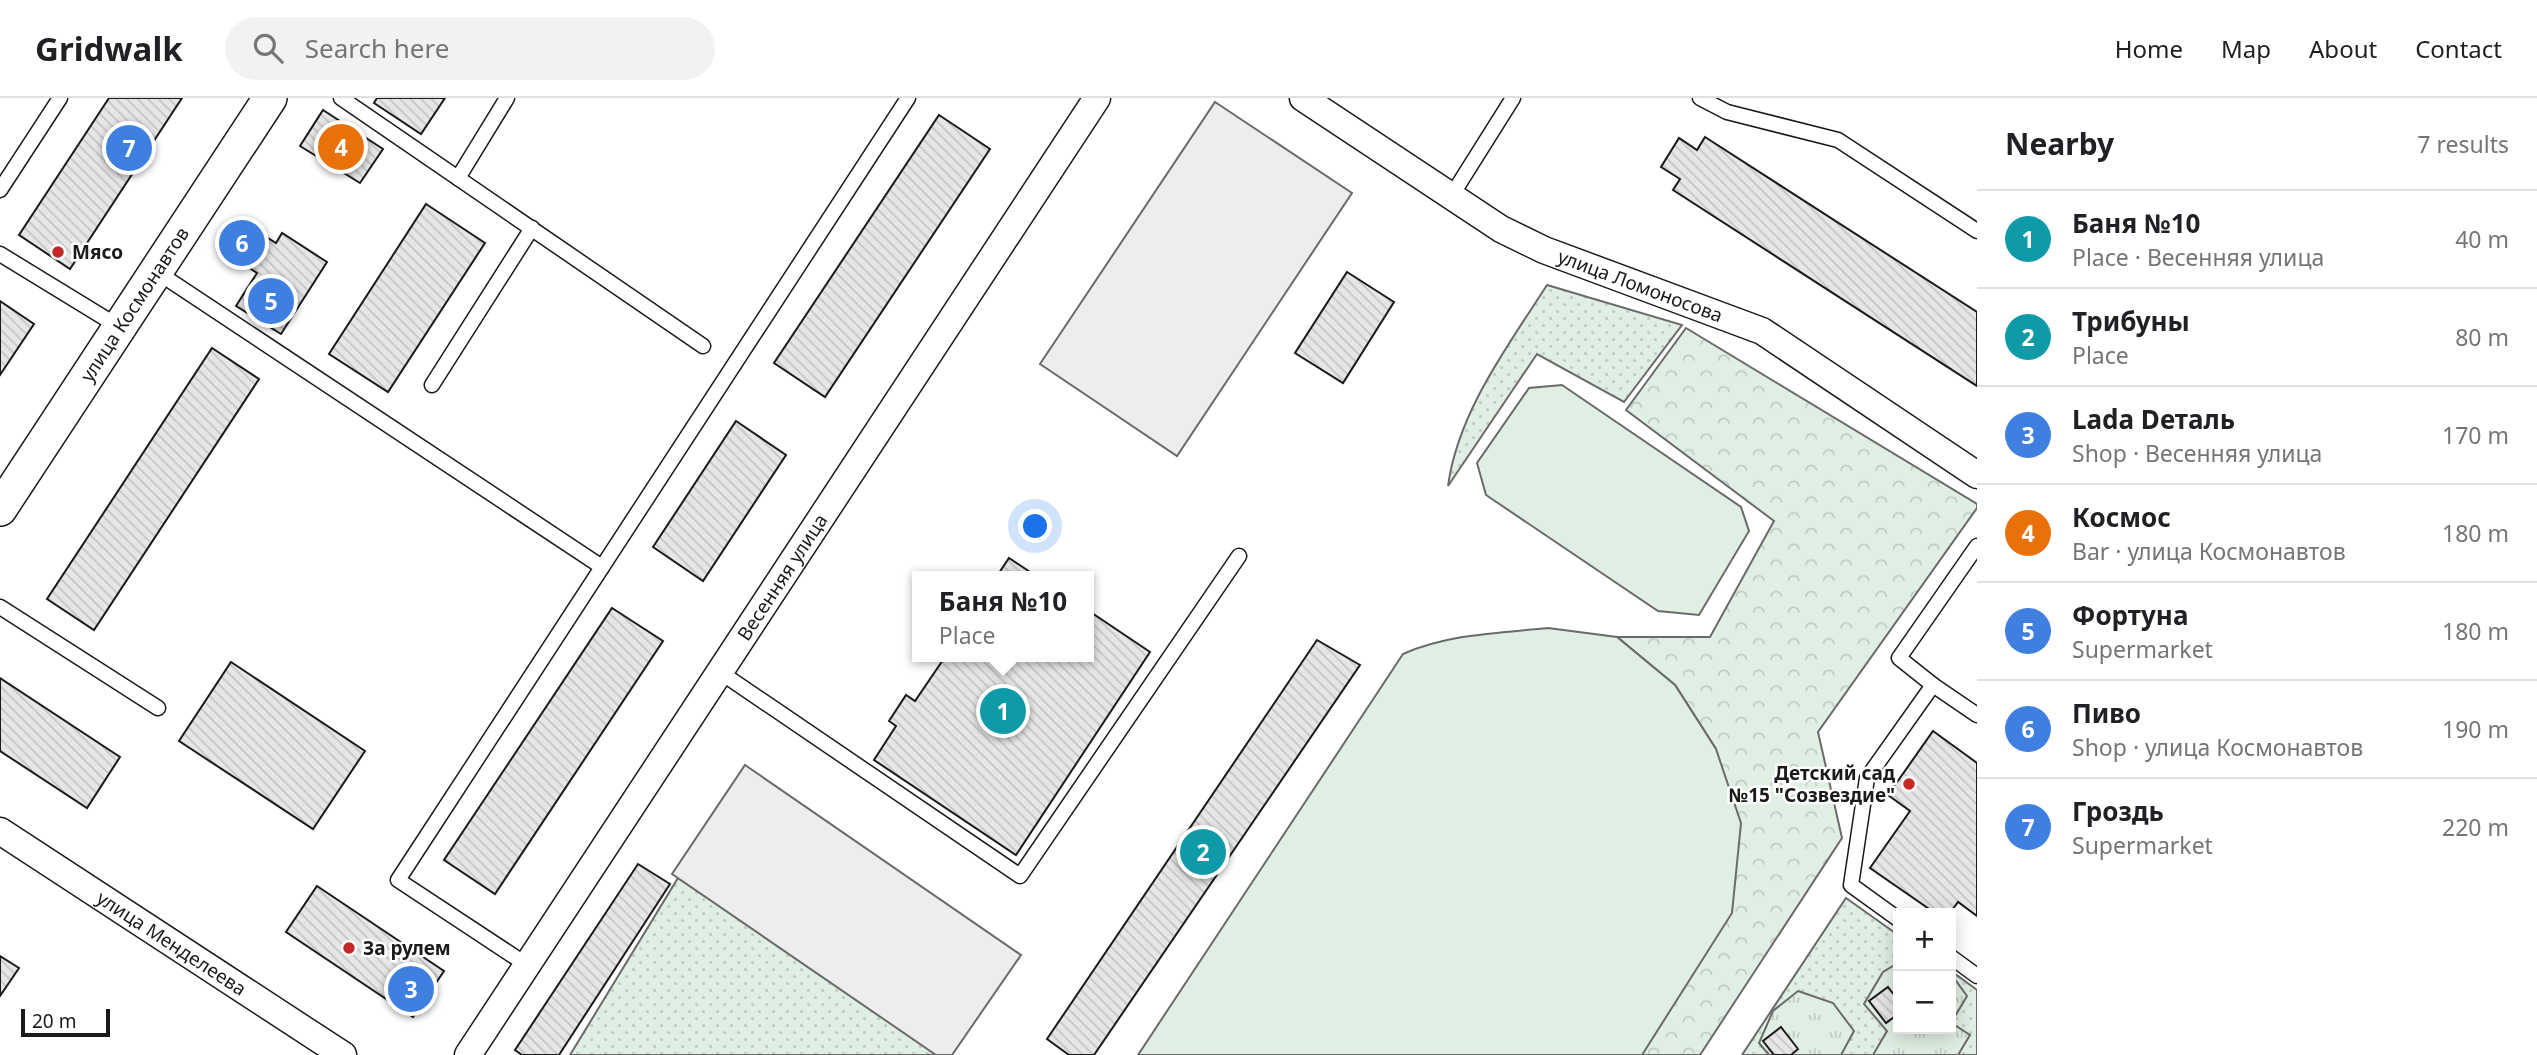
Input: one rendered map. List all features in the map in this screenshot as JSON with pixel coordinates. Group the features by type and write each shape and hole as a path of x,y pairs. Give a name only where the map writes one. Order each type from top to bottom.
{"street":[{"name":"улица Космонавтов","path":"0,509 270,98"},
{"name":"Весенняя улица","path":"468,1055 1097,98"},
{"name":"улица Ломоносова","path":"1304,98 1501,229 1544,250 1762,331 1977,475"},
{"name":"улица Менделеева","path":"0,831 343,1055"}],"lane":[{"path":"0,190 60,98"},
{"path":"341,98 703,346"},
{"path":"458,178 507,98"},
{"path":"527,965 398,880 908,98"},
{"path":"1452,195 1513,98"},
{"path":"1700,98 1727,112 1838,141 1977,231"},
{"path":"432,385 532,228"},
{"path":"0,254 121,328"},
{"path":"157,272 602,567"},
{"path":"1977,546 1899,658 1977,715"},
{"path":"720,672 1020,876 1239,556"},
{"path":"0,607 158,708"},
{"path":"1893,915 1851,885 1867,778 1933,685"},
{"path":"1956,961 1977,976"}],"green space":[{"path":"1547,285 1682,325 1624,402 1537,354 1448,486 1462,432 1473,406 1501,356"},
{"path":"1686,328 1977,504 1977,508 1818,732 1842,838 1700,1055 1639,1055 1716,749 1675,685 1617,637 1710,637 1774,521 1626,410"},
{"path":"1562,385 1741,507 1749,531 1699,615 1658,611 1486,495 1477,463 1529,388"},
{"path":"1548,628 1617,637 1675,685 1716,749 1741,823 1732,913 1642,1055 1138,1055 1403,654 1456,638"},
{"path":"678,878 941,1055 570,1055"},
{"path":"1846,898 1893,931 1893,1034 1956,1034 1956,975 1977,990 1977,1055 1742,1055"},
{"path":"1893,966 1893,1034 1956,1034 1956,1026 1970,1035 1958,1055 1873,1055 1887,1031 1864,1004 1883,972"},
{"path":"1956,981 1967,996 1956,1015"},
{"path":"1798,991 1833,1003 1854,1031 1841,1055 1769,1055 1759,1043 1773,1011"}],"shaded area":[{"path":"1215,102 1352,193 1177,456 1040,364"},
{"path":"745,765 1021,955 952,1055 936,1055 672,874"}],"building":[{"path":"109,98 182,98 70,269 19,235"},
{"path":"377,98 445,98 421,134 374,103"},
{"path":"323,110 383,149 360,183 300,146"},
{"path":"939,115 990,149 825,397 774,363"},
{"path":"1705,137 1977,312 1977,386 1673,190 1680,179 1661,167 1679,138 1697,150"},
{"path":"426,204 485,243 388,392 329,354"},
{"path":"246,224 276,243 282,233 327,262 281,334 236,306 257,273 228,254"},
{"path":"1347,272 1394,302 1343,383 1295,353"},
{"path":"0,301 34,324 0,375"},
{"path":"212,348 259,379 94,630 47,599"},
{"path":"736,421 786,455 703,581 653,547"},
{"path":"1009,558 1028,571 1000,571"},
{"path":"612,608 663,641 495,894 444,860"},
{"path":"1094,614 1150,652 1016,855 874,760 896,726 889,721 906,695 915,701 942,662 1094,662"},
{"path":"1317,640 1360,665 1094,1055 1069,1055 1047,1039"},
{"path":"231,662 365,751 313,829 179,741"},
{"path":"0,678 120,757 87,808 0,751"},
{"path":"1933,731 1977,763 1977,916 1958,902 1954,908 1928,908 1870,868 1910,811 1888,795"},
{"path":"638,864 670,884 559,1055 522,1055 515,1050"},
{"path":"317,886 444,971 413,1017 286,932"},
{"path":"0,956 19,968 0,996"},
{"path":"1888,987 1893,994 1893,1018 1886,1023 1869,1001"},
{"path":"1781,1027 1798,1049 1791,1055 1774,1055 1763,1041"}],"place":[{"name":"Космос","path":"341,147"},
{"name":"Гроздь","path":"129,148"},
{"name":"Пиво","path":"242,243"},
{"name":"Мясо","path":"58,252"},
{"name":"Фортуна","path":"271,301"},
{"name":"Баня №10","path":"1003,711"},
{"name":"Детский сад №15 \"Созвездие\"","path":"1909,784"},
{"name":"Трибуны","path":"1203,852"},
{"name":"За рулем","path":"349,948"},
{"name":"Lada Dеталь","path":"411,989"}]}
